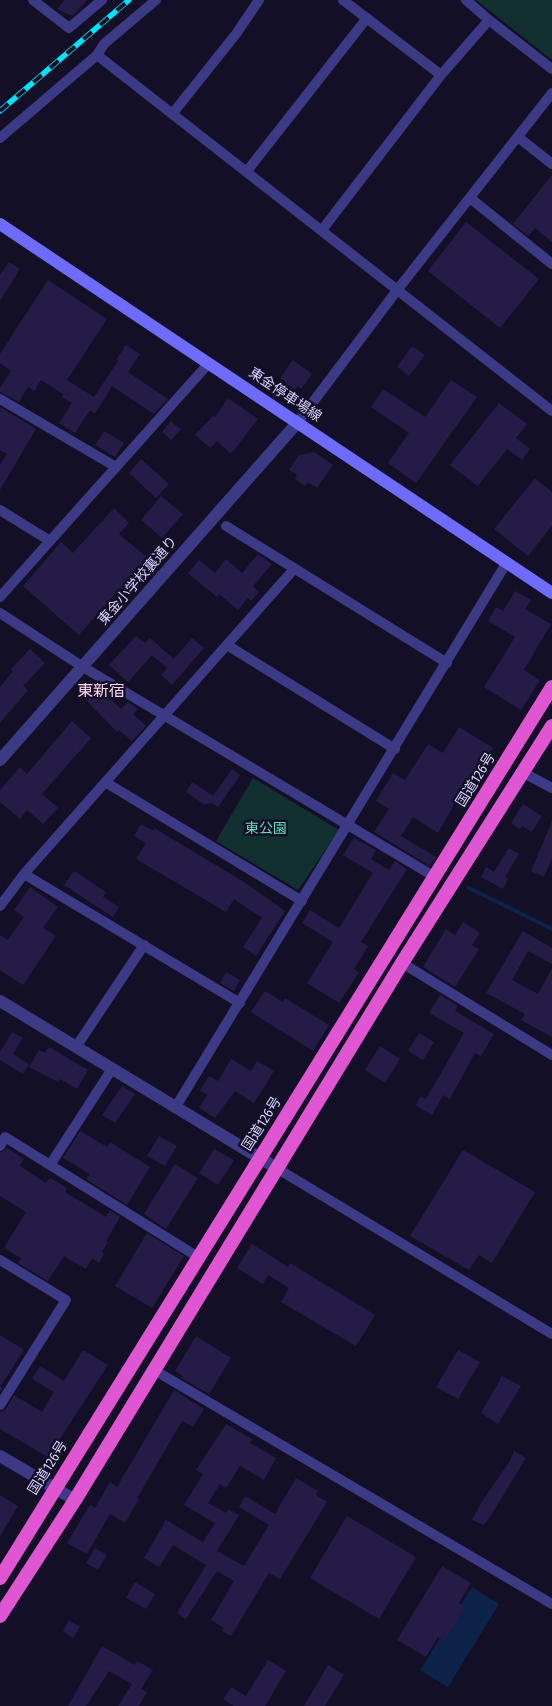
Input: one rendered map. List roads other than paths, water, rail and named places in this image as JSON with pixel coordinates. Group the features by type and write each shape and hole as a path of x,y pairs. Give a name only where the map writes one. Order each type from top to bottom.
{"highway":[{"name":"国道126号","path":"0,1578 552,687"},
{"path":"0,1616 75,1500 402,963 552,726"}],"main road":[{"name":"東金停車場線","path":"0,224 552,593"}],"street":[{"path":"37,1 69,28 102,0"},
{"path":"0,138 97,55 104,44 156,0"},
{"path":"173,113 236,34 258,0"},
{"path":"343,0 441,75"},
{"path":"466,0 552,69"},
{"path":"247,171 367,18"},
{"path":"322,230 441,75 489,20"},
{"path":"97,55 552,411"},
{"path":"298,422 398,289 552,93"},
{"path":"518,137 552,164"},
{"path":"470,198 552,264"},
{"path":"0,597 209,363"},
{"path":"0,399 116,467"},
{"name":"東金小学校裏通り","path":"0,760 298,422"},
{"path":"0,510 50,541"},
{"path":"226,526 447,663"},
{"path":"175,1108 349,825 507,562"},
{"path":"0,906 24,874 294,569"},
{"path":"0,613 83,667 165,714 435,877"},
{"path":"227,645 395,749"},
{"path":"522,772 552,788"},
{"path":"105,782 302,901"},
{"path":"24,874 240,1003"},
{"path":"76,1048 144,945"},
{"path":"402,963 552,1055"},
{"path":"0,1001 259,1159 552,1334"},
{"path":"50,1165 112,1069"},
{"path":"0,1146 6,1137 198,1257"},
{"path":"0,1260 66,1300 0,1405"},
{"path":"154,1370 552,1604"},
{"path":"0,1456 75,1500"}],"water":[{"path":"472,1587 499,1604 448,1687 420,1670"}],"waterway":[{"path":"469,888 552,929"}],"railway":[{"path":"0,111 129,0"}],"district":[{"name":"東新宿","path":"101,692"}],"park label":[{"name":"東公園","path":"266,829"}]}
